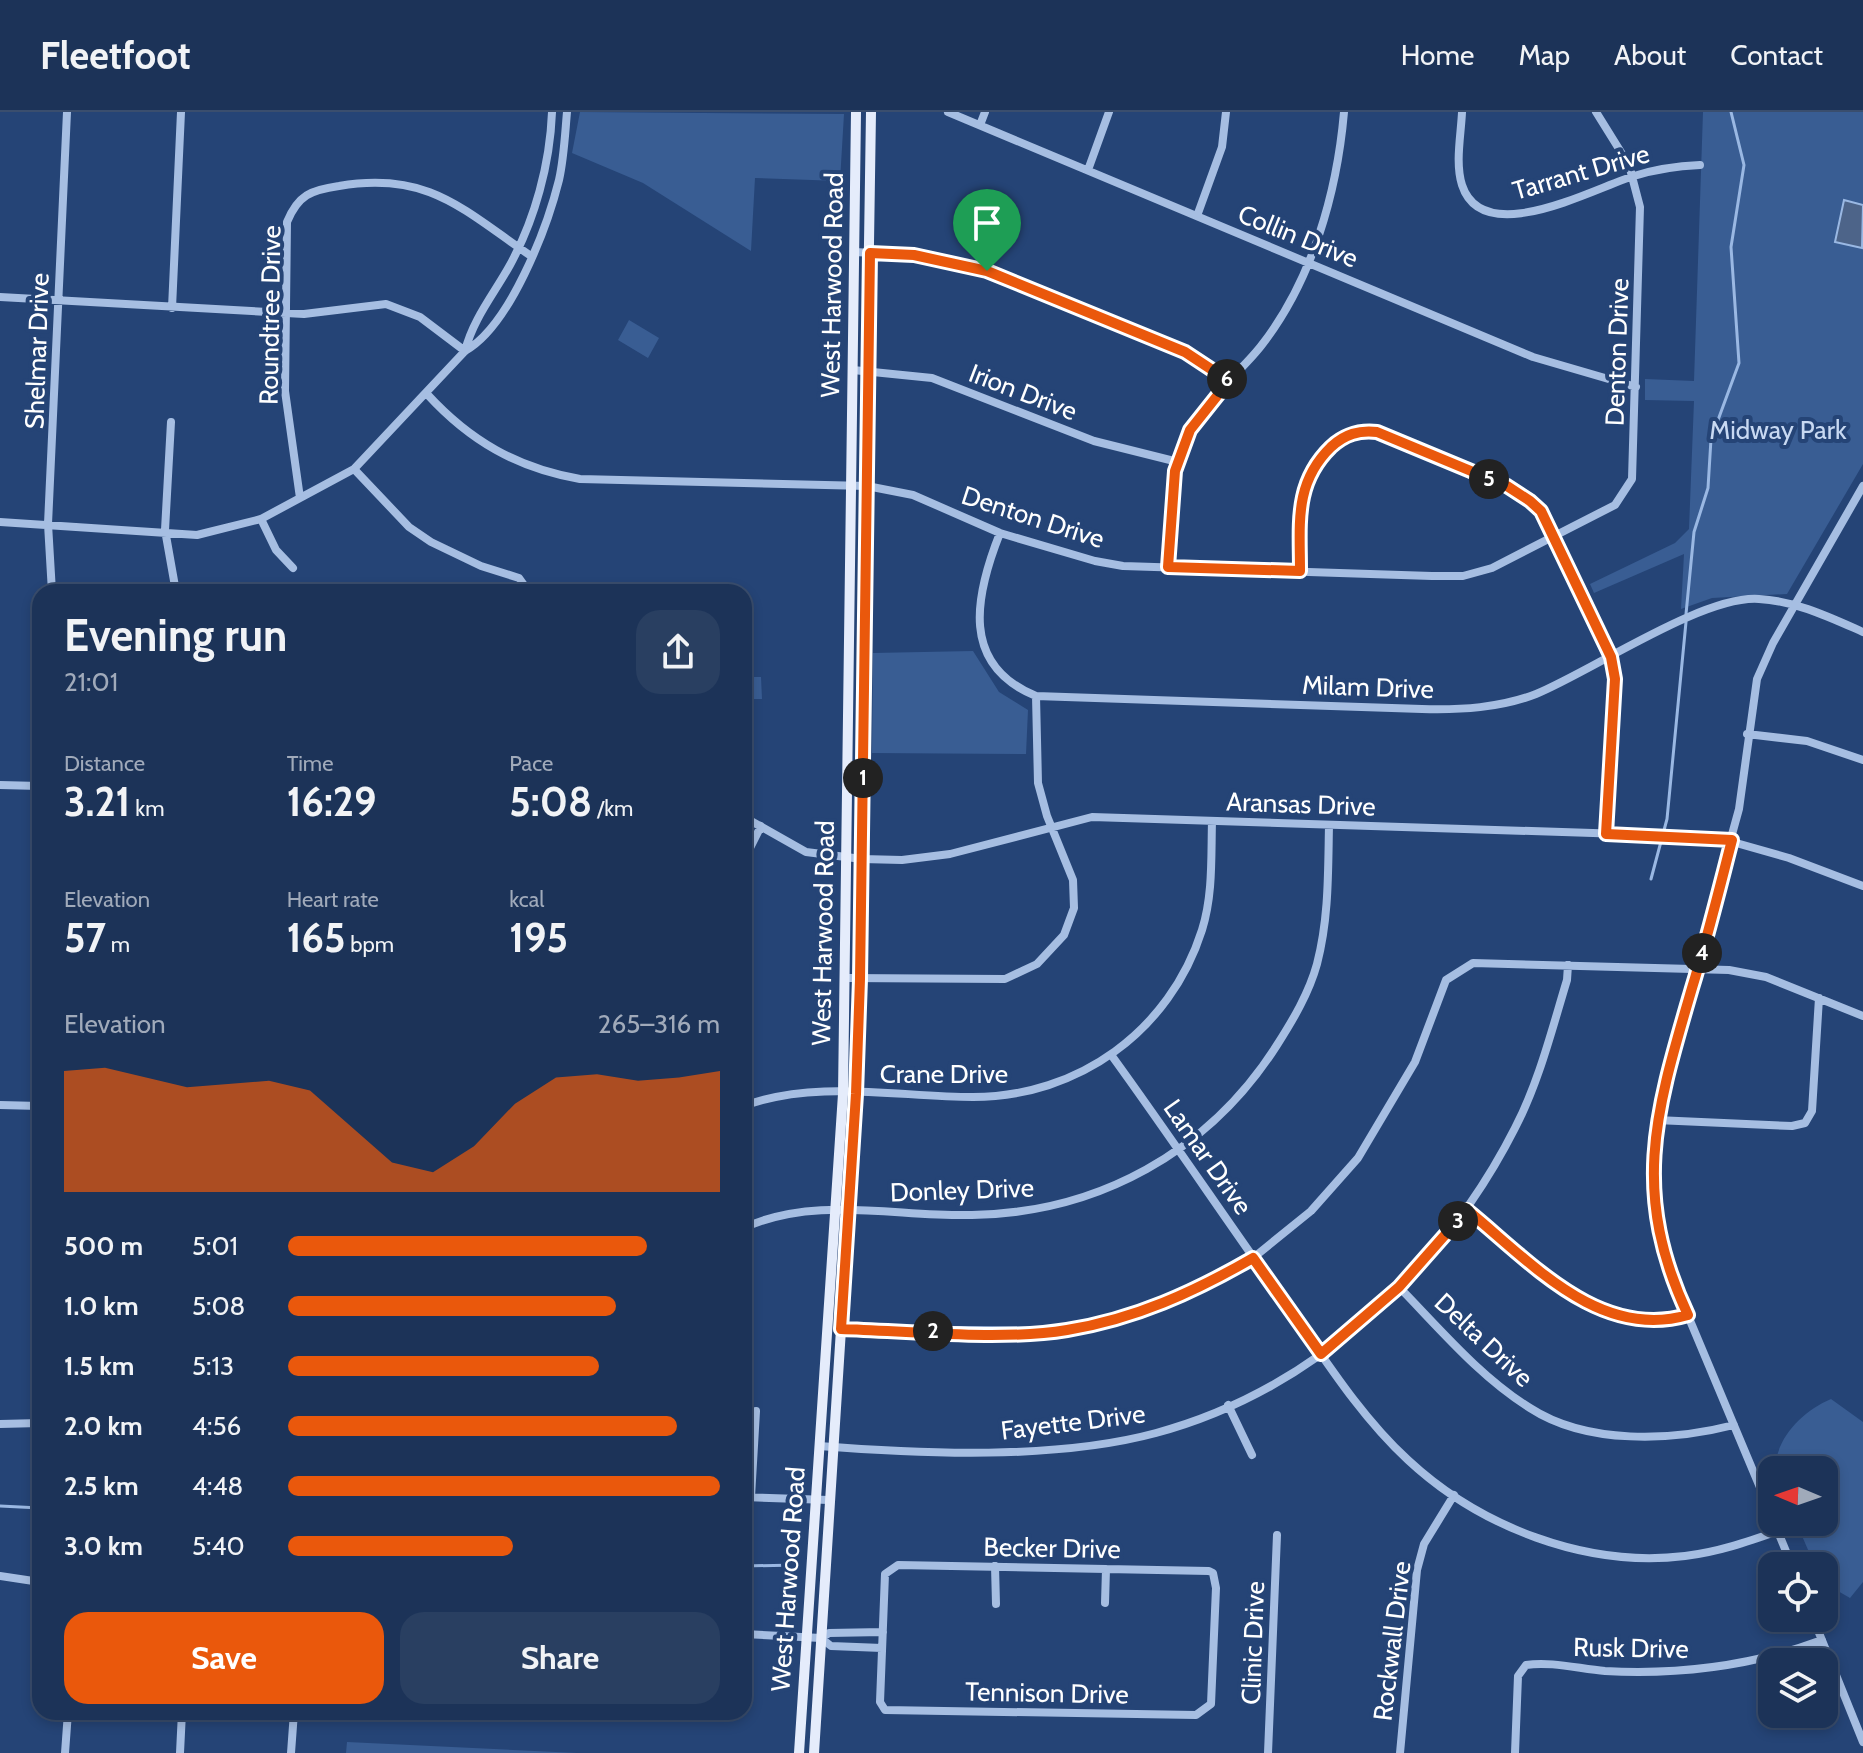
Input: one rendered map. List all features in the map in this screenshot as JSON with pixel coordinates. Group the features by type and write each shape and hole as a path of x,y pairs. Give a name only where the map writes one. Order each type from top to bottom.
{"main road":[{"name":"West Harwood Road","path":"799,1753 843,1094 856,112"},
{"name":"West Harwood Road","path":"814,1753 856,1094 860,979 871,112"},
{"path":"850,595 865,595"}],"street":[{"name":"Shelmar Drive","path":"52,584 48,524 55,430 67,112"},
{"path":"172,308 181,112"},
{"path":"465,351 470,330 519,248 547,160 552,112"},
{"path":"0,522 165,530 197,535 261,519 354,469 465,351 479,344 490,329 531,256 553,200 562,164 567,112"},
{"name":"Collin Drive","path":"948,112 1308,260 1533,357 1636,387"},
{"path":"980,125 985,112"},
{"path":"1088,170 1109,112"},
{"path":"1197,216 1222,147 1226,112"},
{"path":"1168,567 1178,462 1190,430 1269,336 1308,260 1329,196 1344,112"},
{"name":"Tarrant Drive","path":"1462,112 1459,172 1463,187 1468,197 1488,210 1511,216 1535,212 1633,176 1676,166 1700,165"},
{"name":"Denton Drive","path":"427,394 473,438 513,461 547,473 580,479 867,486 913,495 1000,533 1095,561 1168,567 1463,576 1492,568 1554,537 1615,505 1628,490 1633,466 1642,227 1633,176 1596,112"},
{"path":"547,160 562,164"},
{"name":"Roundtree Drive","path":"300,498 285,391 287,222 299,199 318,189 390,181 408,184 449,200 531,256"},
{"path":"854,252 914,255 978,268 1185,352 1229,381"},
{"path":"0,297 287,313 386,304 420,317 465,351"},
{"name":"Irion Drive","path":"853,370 932,378 1094,441 1178,462"},
{"path":"171,422 165,530 175,584"},
{"path":"1300,571 1303,488 1318,460 1338,441 1357,432 1377,432 1507,486 1541,511 1611,657 1615,679 1606,834"},
{"path":"354,469 409,527 431,542 481,566 519,578 523,584"},
{"path":"1758,1482 1668,1268 1654,1205 1652,1160 1656,1120 1732,840 1757,679 1863,487"},
{"path":"261,519 276,550 293,568"},
{"name":"Milam Drive","path":"1000,533 985,572 981,640 1000,677 1036,696 1406,709 1477,708 1532,695 1696,614 1744,599 1796,605 1863,632"},
{"path":"846,978 1005,979 1037,964 1064,935 1074,908 1073,880 1038,783 1036,696"},
{"path":"1747,734 1807,741 1863,760"},
{"path":"0,785 32,786"},
{"name":"Aransas Drive","path":"752,821 806,852 846,858 902,860 950,854 1092,817 1674,836 1732,840 1863,886"},
{"name":"Crane Drive","path":"752,1104 783,1095 975,1097 1022,1093 1061,1082 1112,1056 1160,1008 1192,955 1207,909 1212,821"},
{"name":"Donley Drive","path":"752,1225 781,1214 834,1211 969,1215 1046,1208 1110,1189 1199,1136 1249,1085 1305,996 1317,966 1326,924 1329,825"},
{"path":"752,844 761,826"},
{"path":"828,1328 1064,1331 1151,1308 1182,1296 1253,1258 1311,1211 1358,1158 1408,1076 1441,990 1453,973 1482,961 1698,968 1766,977 1863,1016"},
{"name":"Fayette Drive","path":"819,1446 995,1451 1055,1448 1157,1433 1228,1405 1321,1354 1399,1287 1467,1210 1517,1126 1543,1057 1568,965"},
{"path":"1656,1120 1792,1126 1805,1123 1812,1111 1819,998"},
{"name":"Lamar Drive","path":"1112,1056 1364,1414 1406,1459 1454,1495 1485,1515 1539,1540 1609,1553 1683,1556 1738,1545 1758,1535"},
{"path":"0,1105 32,1106"},
{"path":"1467,1210 1590,1306 1640,1321 1688,1315"},
{"name":"Delta Drive","path":"1399,1287 1489,1378 1532,1410 1551,1418 1599,1432 1656,1438 1678,1437 1734,1425"},
{"path":"1228,1405 1252,1455"},
{"path":"752,1454 756,1411"},
{"path":"0,1424 32,1423"},
{"name":"Rockwall Drive","path":"1400,1753 1417,1570 1424,1544 1454,1495"},
{"path":"752,1497 829,1500"},
{"name":"Clinic Drive","path":"1268,1753 1277,1535"},
{"name":"Becker Drive","path":"883,1632 885,1574 898,1565 1213,1573 1212,1697 1207,1710"},
{"path":"995,1566 996,1604"},
{"path":"1105,1603 1106,1569"},
{"path":"0,1576 32,1581"},
{"path":"752,1634 821,1638 831,1646 882,1648 883,1632 829,1633 821,1638"},
{"path":"1819,1632 1863,1742"},
{"name":"Rusk Drive","path":"1515,1753 1518,1676 1526,1665 1627,1671 1698,1670 1772,1657 1822,1640"},
{"name":"Tennison Drive","path":"882,1648 880,1702 885,1710 1187,1716 1207,1710"},
{"path":"65,1753 67,1720"},
{"path":"180,1753 182,1720"},
{"path":"291,1753 293,1720"}],"green space":[{"path":"580,112 844,114 840,181 755,178 751,251 643,183 572,153"},
{"name":"Midway Park","path":"1703,112 1863,112 1863,464 1787,594 1712,598 1681,609 1684,554 1594,593 1590,584 1675,543 1689,529 1694,401 1645,400 1645,379 1694,381"},
{"path":"629,320 659,338 648,358 618,340"},
{"path":"973,651 999,692 1028,710 1026,754 872,753 873,653"},
{"path":"752,677 761,677 762,699 752,699"},
{"path":"1831,1399 1863,1422 1863,1582 1850,1598 1838,1591 1838,1552 1809,1552 1802,1536 1838,1536 1838,1456 1778,1456 1793,1427"},
{"path":"347,1742 577,1753 346,1753"}],"shaded area":[{"path":"1844,200 1863,205 1862,248 1835,242"}],"waterway":[{"path":"1686,614 1694,532 1708,488 1711,439 1739,363 1731,247 1744,165 1731,112"},
{"path":"1651,879 1667,819 1686,622"},
{"path":"0,1506 32,1508"},
{"path":"752,1566 797,1565"}],"route":[{"path":"870,253 914,255 987,271 1185,352 1216,369 1229,381 1190,430 1175,471 1168,567 1300,571 1303,488 1318,460 1338,441 1357,432 1377,432 1507,486 1541,511 1609,647 1615,679 1606,834 1732,840 1661,1092 1652,1160 1654,1205 1661,1242 1668,1268 1688,1315 1640,1321 1590,1306 1467,1210 1439,1246 1399,1287 1321,1354 1253,1258 1213,1281 1151,1308 1064,1331 1015,1333 841,1329 860,979 870,253"}]}
